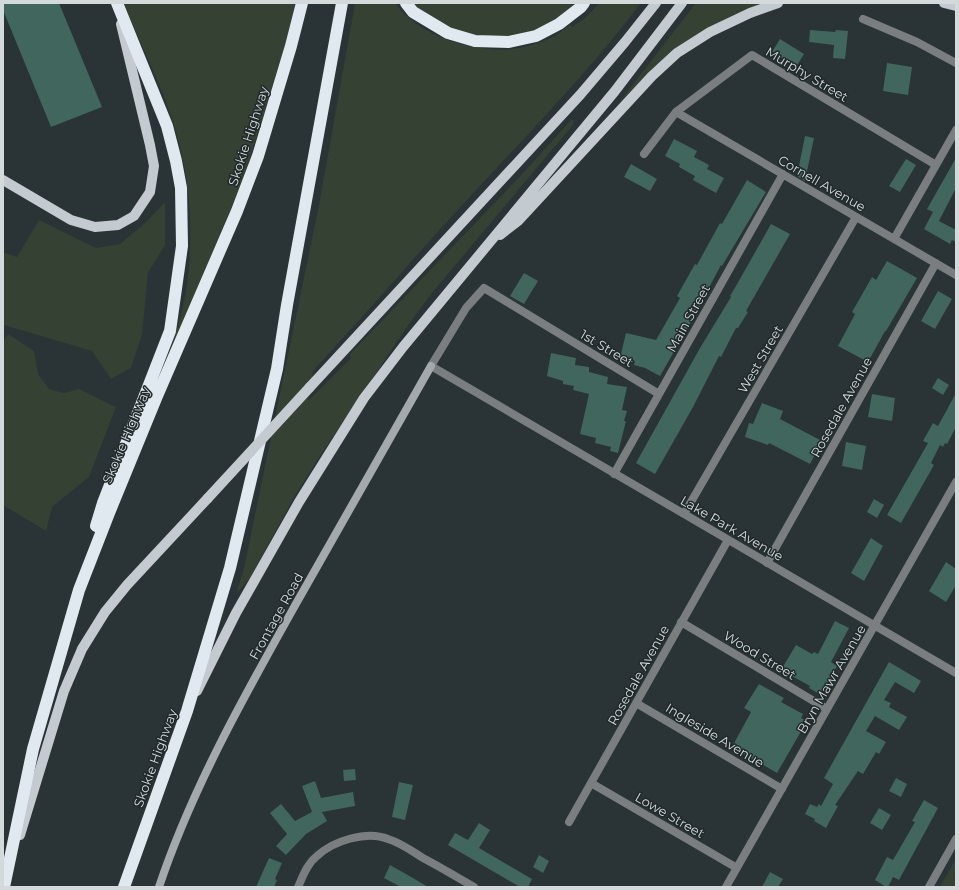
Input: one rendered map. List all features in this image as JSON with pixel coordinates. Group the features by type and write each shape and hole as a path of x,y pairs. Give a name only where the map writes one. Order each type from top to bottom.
{"highway":[{"path":"79,590 103,503 170,331 182,246 180,188 176,161 169,133 117,3"},
{"name":"Skokie Highway","path":"4,887 33,749 79,590 157,396 237,212 258,156 291,46 302,3"},
{"name":"Skokie Highway","path":"124,887 187,711 230,568 277,369 287,305 342,3"},
{"path":"406,3 413,12 448,34 475,41 509,42 536,36 559,24 584,3"}],"main road":[{"path":"3,180 71,220 95,227 118,225 134,216 150,192 154,166 117,3"},
{"path":"4,887 64,691 82,649 105,612 127,585 580,95 626,42 656,3"},
{"path":"187,711 236,613 299,502 364,398 403,347 483,249 615,91 682,3"},
{"path":"483,249 518,221 652,76 677,53 710,32 750,13 778,3"},
{"path":"944,3 956,6"}],"street":[{"path":"863,19 917,42 956,63"},
{"name":"Murphy Street","path":"644,154 676,112 752,55 936,165"},
{"name":"Cornell Avenue","path":"676,112 956,275"},
{"path":"894,239 956,130"},
{"name":"Main Street","path":"614,474 783,174"},
{"name":"West Street","path":"684,514 856,217"},
{"name":"Rosedale Avenue","path":"767,563 936,263"},
{"name":"1st Street","path":"431,366 466,308 484,288 659,394"},
{"name":"Lake Park Avenue","path":"431,366 956,673"},
{"name":"Frontage Road","path":"159,887 184,821 219,747 260,669 431,366"},
{"name":"Bryn Mawr Avenue","path":"726,887 956,482"},
{"name":"Rosedale Avenue","path":"569,822 728,540"},
{"name":"Wood Street","path":"681,622 827,710"},
{"name":"Ingleside Avenue","path":"636,703 782,789"},
{"name":"Lowe Street","path":"591,783 737,868"},
{"path":"298,887 305,870 317,856 346,839 373,836 387,838 406,847 474,887"},
{"path":"929,887 956,839"}],"green space":[{"path":"123,3 297,3 274,86 243,179 158,382 156,382 173,342 183,306 190,256 189,205 182,155 171,115"},
{"path":"355,3 395,3 414,22 425,30 438,36 463,45 505,50 542,42 553,37 571,24 572,27 585,18 599,3 641,3 578,79 313,371 308,401 351,358 350,354 524,172 572,119 574,122 572,126 432,293 411,321 322,453 293,499 250,578 238,592 319,205"},
{"path":"412,3 579,3 550,25 517,37 474,37 446,27 416,8"},
{"path":"696,3 764,3 733,15 716,24 673,52 655,66 616,106"},
{"path":"165,202 165,245 148,273 142,335 131,368 111,379 92,351 4,325 3,252 17,257 39,220 96,248 120,244 145,223"},
{"path":"8,334 34,351 38,374 49,389 64,393 79,389 116,407 89,477 52,507 46,531 3,505 3,342"},
{"path":"956,858 956,887 940,887"}],"building":[{"path":"3,3 59,3 102,107 51,127 3,10"},
{"path":"810,30 835,32 836,30 848,31 845,59 833,58 834,45 809,42"},
{"path":"780,39 804,54 796,67 772,52"},
{"path":"887,63 912,67 908,95 883,91"},
{"path":"805,136 814,138 805,181 797,176"},
{"path":"674,139 697,151 694,157 709,165 707,169 724,178 716,193 693,180 695,176 679,167 680,164 665,156"},
{"path":"956,158 956,188 939,221 956,230 956,242 952,240 950,244 924,229 933,212 927,209"},
{"path":"906,159 916,165 900,192 889,186"},
{"path":"631,164 657,179 650,191 624,177"},
{"path":"747,180 766,192 722,266 721,265 699,308 660,376 645,368 634,365 635,361 620,358 626,333 656,340 680,298 677,296 695,264 697,265 720,223 722,224"},
{"path":"771,224 790,234 746,311 748,312 738,328 736,328 721,357 719,356 693,407 655,474 636,463"},
{"path":"887,261 917,278 868,362 838,346 855,314 852,312 872,277 876,280"},
{"path":"524,273 538,281 524,304 510,296"},
{"path":"938,291 952,299 935,329 921,321"},
{"path":"551,353 576,358 575,365 589,367 589,372 608,377 607,384 627,387 622,410 627,411 624,421 626,421 618,453 610,451 611,447 595,443 596,438 580,434 589,394 573,390 574,386 563,384 563,381 547,376"},
{"path":"938,378 949,385 943,395 932,388"},
{"path":"956,393 956,427 947,444 945,443 943,447 940,445 931,463 934,465 901,523 887,515 928,443 923,441 933,423 938,426"},
{"path":"872,394 895,398 892,421 868,417"},
{"path":"762,403 783,411 780,419 822,441 810,464 769,443 768,445 745,437 749,423 753,424"},
{"path":"846,442 866,446 862,470 842,466"},
{"path":"874,499 884,505 877,518 867,512"},
{"path":"871,538 883,546 864,581 851,573"},
{"path":"946,562 956,569 956,585 946,602 929,591"},
{"path":"835,621 849,628 831,662 837,666 821,695 809,688 810,686 781,670 796,645 812,654 814,652 818,654"},
{"path":"889,662 921,681 914,693 895,682 884,700 891,703 889,707 907,717 899,730 875,716 866,731 886,742 879,754 876,752 863,774 858,771 835,805 838,806 826,828 814,821 815,819 805,814 810,804 817,807 819,804 821,806 833,784 824,778"},
{"path":"759,684 784,698 781,702 803,714 801,718 807,721 777,773 732,747 751,712 744,708"},
{"path":"355,769 356,780 344,781 343,770"},
{"path":"896,778 907,784 901,797 889,791"},
{"path":"315,781 321,798 353,792 355,806 322,812 327,821 306,834 286,855 276,846 287,834 270,813 281,804 295,821 312,812 302,786"},
{"path":"399,782 413,785 405,820 392,817"},
{"path":"924,800 938,808 899,880 893,877 888,887 886,887 875,880 887,857 893,860 915,822 912,821"},
{"path":"879,808 891,815 882,830 870,823"},
{"path":"479,823 490,830 479,848 532,879 528,887 520,887 448,845 455,833 468,840"},
{"path":"539,855 549,861 543,873 533,867"},
{"path":"269,858 282,863 275,879 277,880 274,887 256,887"},
{"path":"390,865 428,887 401,887 384,878"},
{"path":"770,872 783,879 778,887 762,887"}]}
